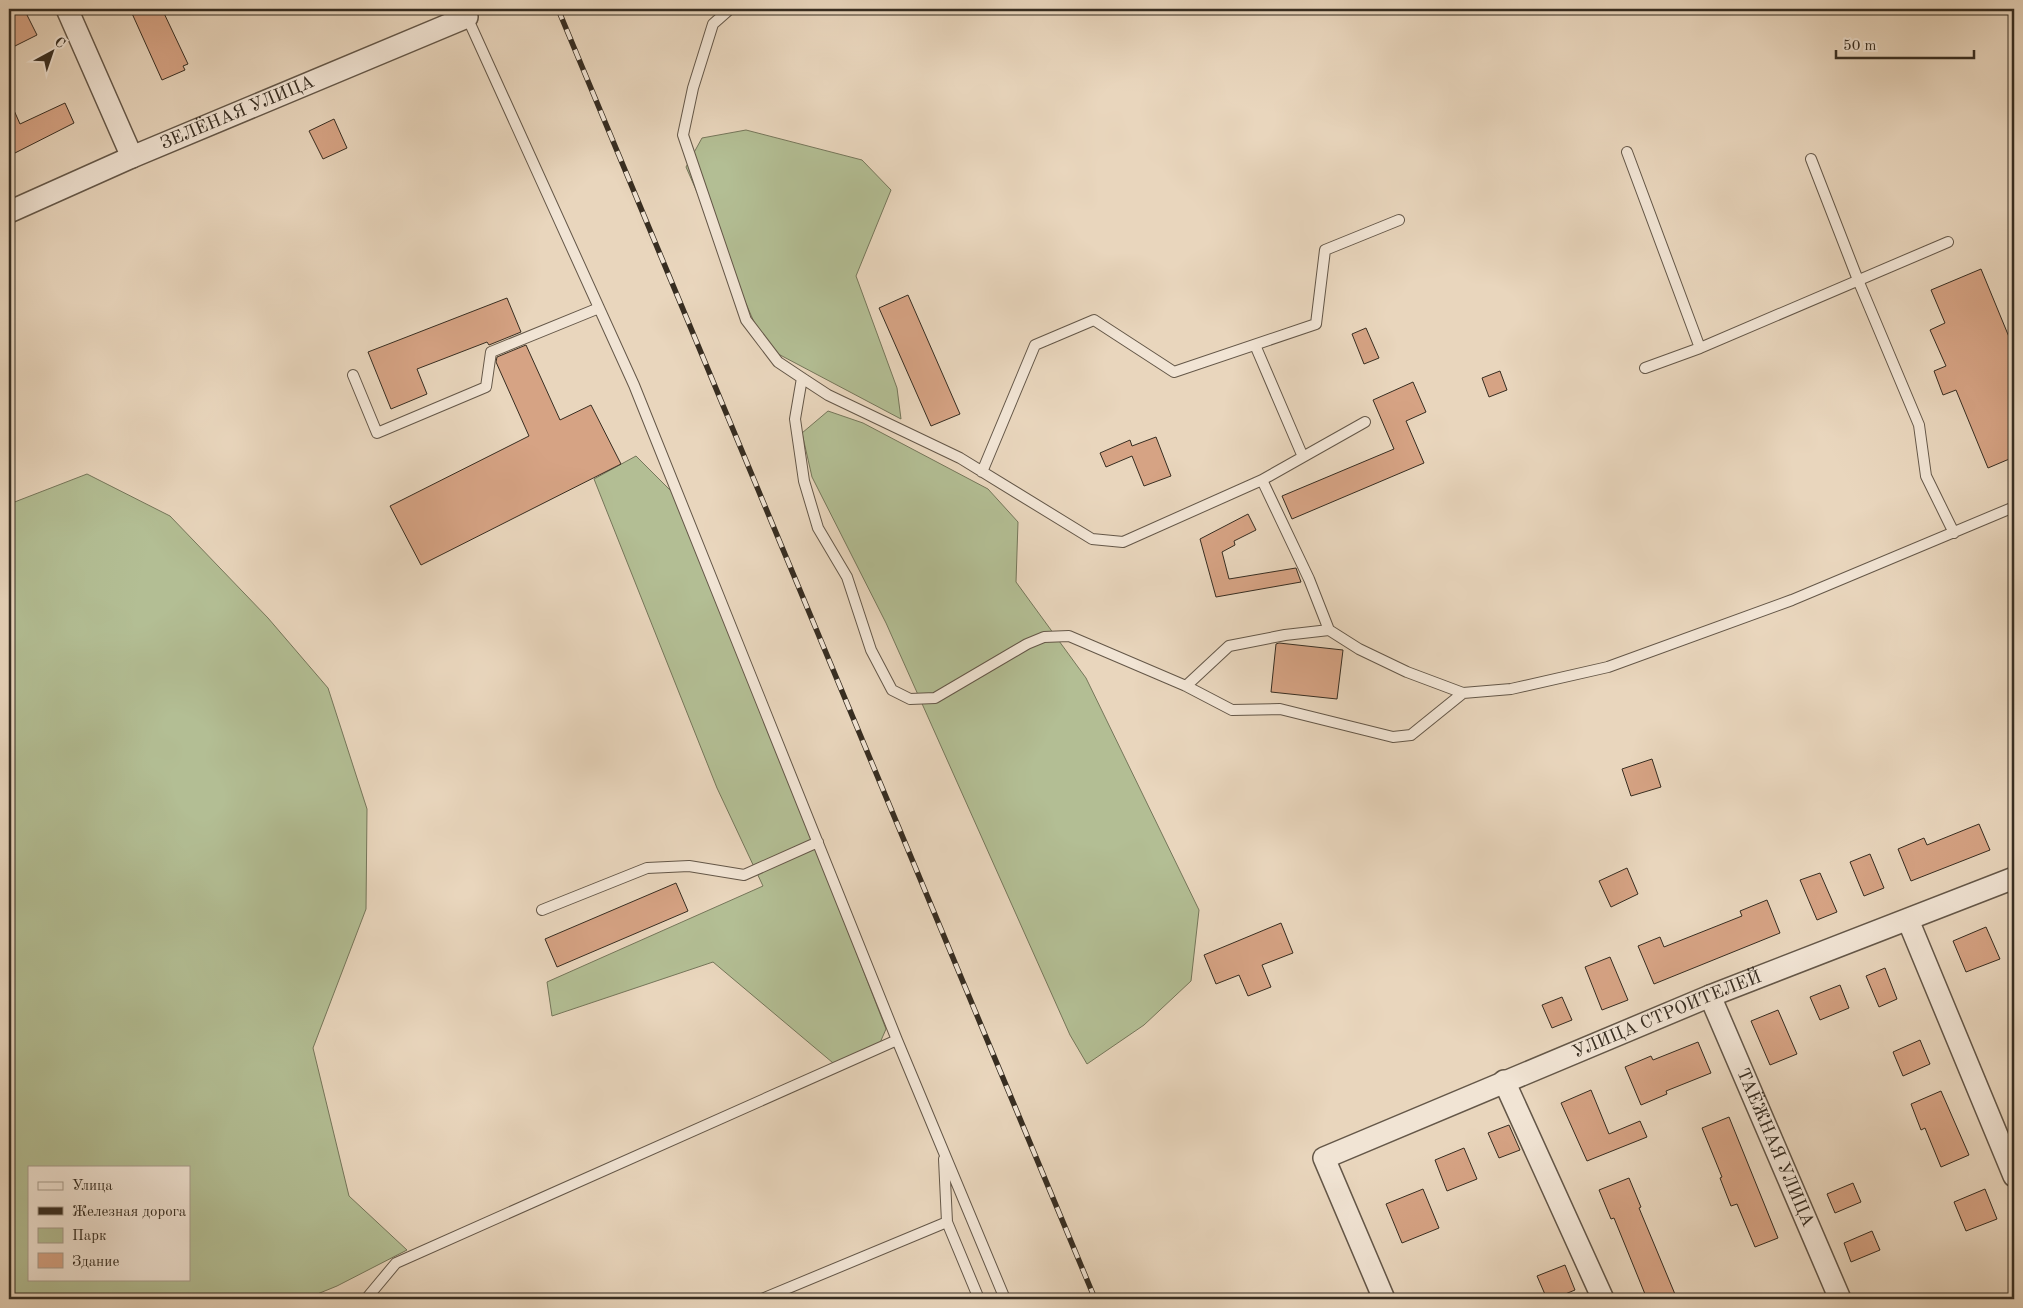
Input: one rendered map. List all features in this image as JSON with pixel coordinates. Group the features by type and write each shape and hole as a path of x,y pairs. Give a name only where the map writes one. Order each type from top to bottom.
{"street":[{"path":"67,9 132,157"},
{"name":"ЗЕЛЁНАЯ УЛИЦА","path":"9,212 466,13"},
{"name":"УЛИЦА СТРОИТЕЛЕЙ","path":"1384,1299 1324,1158 1710,996 2014,878"},
{"path":"1908,920 2014,1176"},
{"name":"ТАЁЖНАЯ УЛИЦА","path":"1710,996 1840,1299"},
{"path":"1504,1081 1603,1299"}],"lane":[{"path":"730,9 713,24 692,88 683,136 746,320 778,362 828,395 960,458 1092,539 1123,542 1262,480 1365,422"},
{"path":"466,13 634,385 897,1040 1005,1299"},
{"path":"1627,152 1700,348"},
{"path":"1811,159 1858,280 1919,425 1926,476 1954,533"},
{"path":"982,472 1035,345 1094,320 1174,372 1316,324 1325,250 1399,220"},
{"path":"1645,368 1700,348 1948,242"},
{"path":"353,375 377,433 486,387 491,352 599,308"},
{"path":"1254,345 1303,457"},
{"path":"802,378 795,418 804,481 818,528 847,577 871,650 892,690 910,699 935,698 1027,644 1044,638 1069,636 1186,686 1232,710 1280,710 1393,737 1411,735 1463,693"},
{"path":"1262,480 1310,580 1329,630 1359,649 1407,672 1463,693 1511,689 1608,667 1792,600 2014,508"},
{"path":"1186,686 1229,646 1286,635 1329,630"},
{"path":"542,910 648,868 689,866 744,875 818,842"},
{"path":"366,1299 396,1264 897,1040"},
{"path":"943,1151 947,1222 979,1299"},
{"path":"762,1299 947,1222"}],"green space":[{"path":"746,130 862,160 891,190 856,276 897,388 901,419 765,347 686,167 702,138"},
{"path":"828,411 863,423 988,489 1018,522 1016,582 1086,678 1199,910 1191,981 1144,1025 1087,1064 1070,1035 886,623 812,477 802,433"},
{"path":"636,456 681,501 886,1029 876,1052 839,1068 713,962 552,1016 547,982 763,886 717,788 594,479"},
{"path":"87,474 170,516 268,618 328,688 367,809 366,909 313,1048 349,1196 407,1250 337,1286 305,1299 9,1299 9,508 12,503"}],"building":[{"path":"9,9 24,9 37,35 13,47 9,37"},
{"path":"130,9 162,9 188,64 183,66 185,70 162,80"},
{"path":"9,99 20,124 65,103 74,123 9,156"},
{"path":"334,119 347,148 323,159 309,131"},
{"path":"1981,269 2014,349 2014,457 1988,468 1956,390 1943,395 1934,371 1946,366 1930,330 1945,323 1931,290"},
{"path":"908,295 960,414 931,426 879,308"},
{"path":"507,298 521,332 489,345 487,342 417,369 427,394 391,409 368,352"},
{"path":"1366,328 1379,358 1364,364 1352,334"},
{"path":"526,345 560,420 591,405 621,464 421,565 390,506 529,436 496,362 497,357"},
{"path":"1500,371 1507,390 1489,397 1482,378"},
{"path":"1413,382 1426,412 1406,421 1424,463 1292,519 1282,496 1394,449 1373,400"},
{"path":"1156,437 1171,476 1144,486 1132,456 1106,467 1100,453 1130,440 1132,446"},
{"path":"1248,514 1256,530 1234,541 1235,545 1222,552 1229,579 1296,568 1301,582 1216,597 1200,539"},
{"path":"1276,644 1343,650 1337,699 1271,692"},
{"path":"1652,759 1661,787 1631,796 1622,769"},
{"path":"1979,824 1990,850 1911,881 1898,849 1924,838 1927,845"},
{"path":"1870,854 1884,888 1864,896 1850,862"},
{"path":"1627,868 1638,894 1611,907 1599,881"},
{"path":"1820,873 1837,912 1817,920 1800,880"},
{"path":"676,883 688,911 557,967 545,939"},
{"path":"1767,900 1780,933 1654,984 1638,946 1660,937 1664,947 1742,916 1740,911"},
{"path":"1281,923 1293,953 1262,965 1271,987 1248,996 1239,975 1216,984 1204,955"},
{"path":"1986,927 2000,959 1966,972 1953,941"},
{"path":"1610,957 1628,1000 1602,1010 1585,967"},
{"path":"1885,968 1897,999 1879,1007 1866,976"},
{"path":"1840,985 1849,1008 1820,1020 1810,997"},
{"path":"1562,997 1572,1020 1552,1028 1542,1005"},
{"path":"1778,1010 1797,1054 1770,1065 1751,1021"},
{"path":"1920,1040 1930,1064 1903,1076 1893,1052"},
{"path":"1698,1042 1711,1073 1666,1091 1667,1094 1641,1105 1625,1067 1651,1056 1653,1060"},
{"path":"1591,1090 1609,1134 1640,1121 1647,1137 1587,1161 1561,1103"},
{"path":"1941,1091 1969,1155 1941,1167 1925,1128 1921,1130 1911,1104"},
{"path":"1729,1117 1778,1238 1755,1247 1737,1204 1731,1206 1720,1178 1722,1177 1702,1128"},
{"path":"1509,1125 1520,1150 1499,1158 1488,1133"},
{"path":"1464,1148 1477,1179 1447,1191 1435,1160"},
{"path":"1629,1178 1641,1207 1639,1208 1677,1299 1647,1299 1614,1218 1611,1219 1599,1190"},
{"path":"1853,1183 1861,1202 1835,1213 1827,1194"},
{"path":"1423,1189 1439,1228 1402,1243 1386,1204"},
{"path":"1985,1189 1997,1219 1966,1231 1954,1202"},
{"path":"1872,1231 1880,1250 1851,1262 1844,1243"},
{"path":"1565,1265 1575,1290 1553,1299 1547,1299 1537,1276"}],"railway":[{"path":"558,9 1095,1299"}]}
